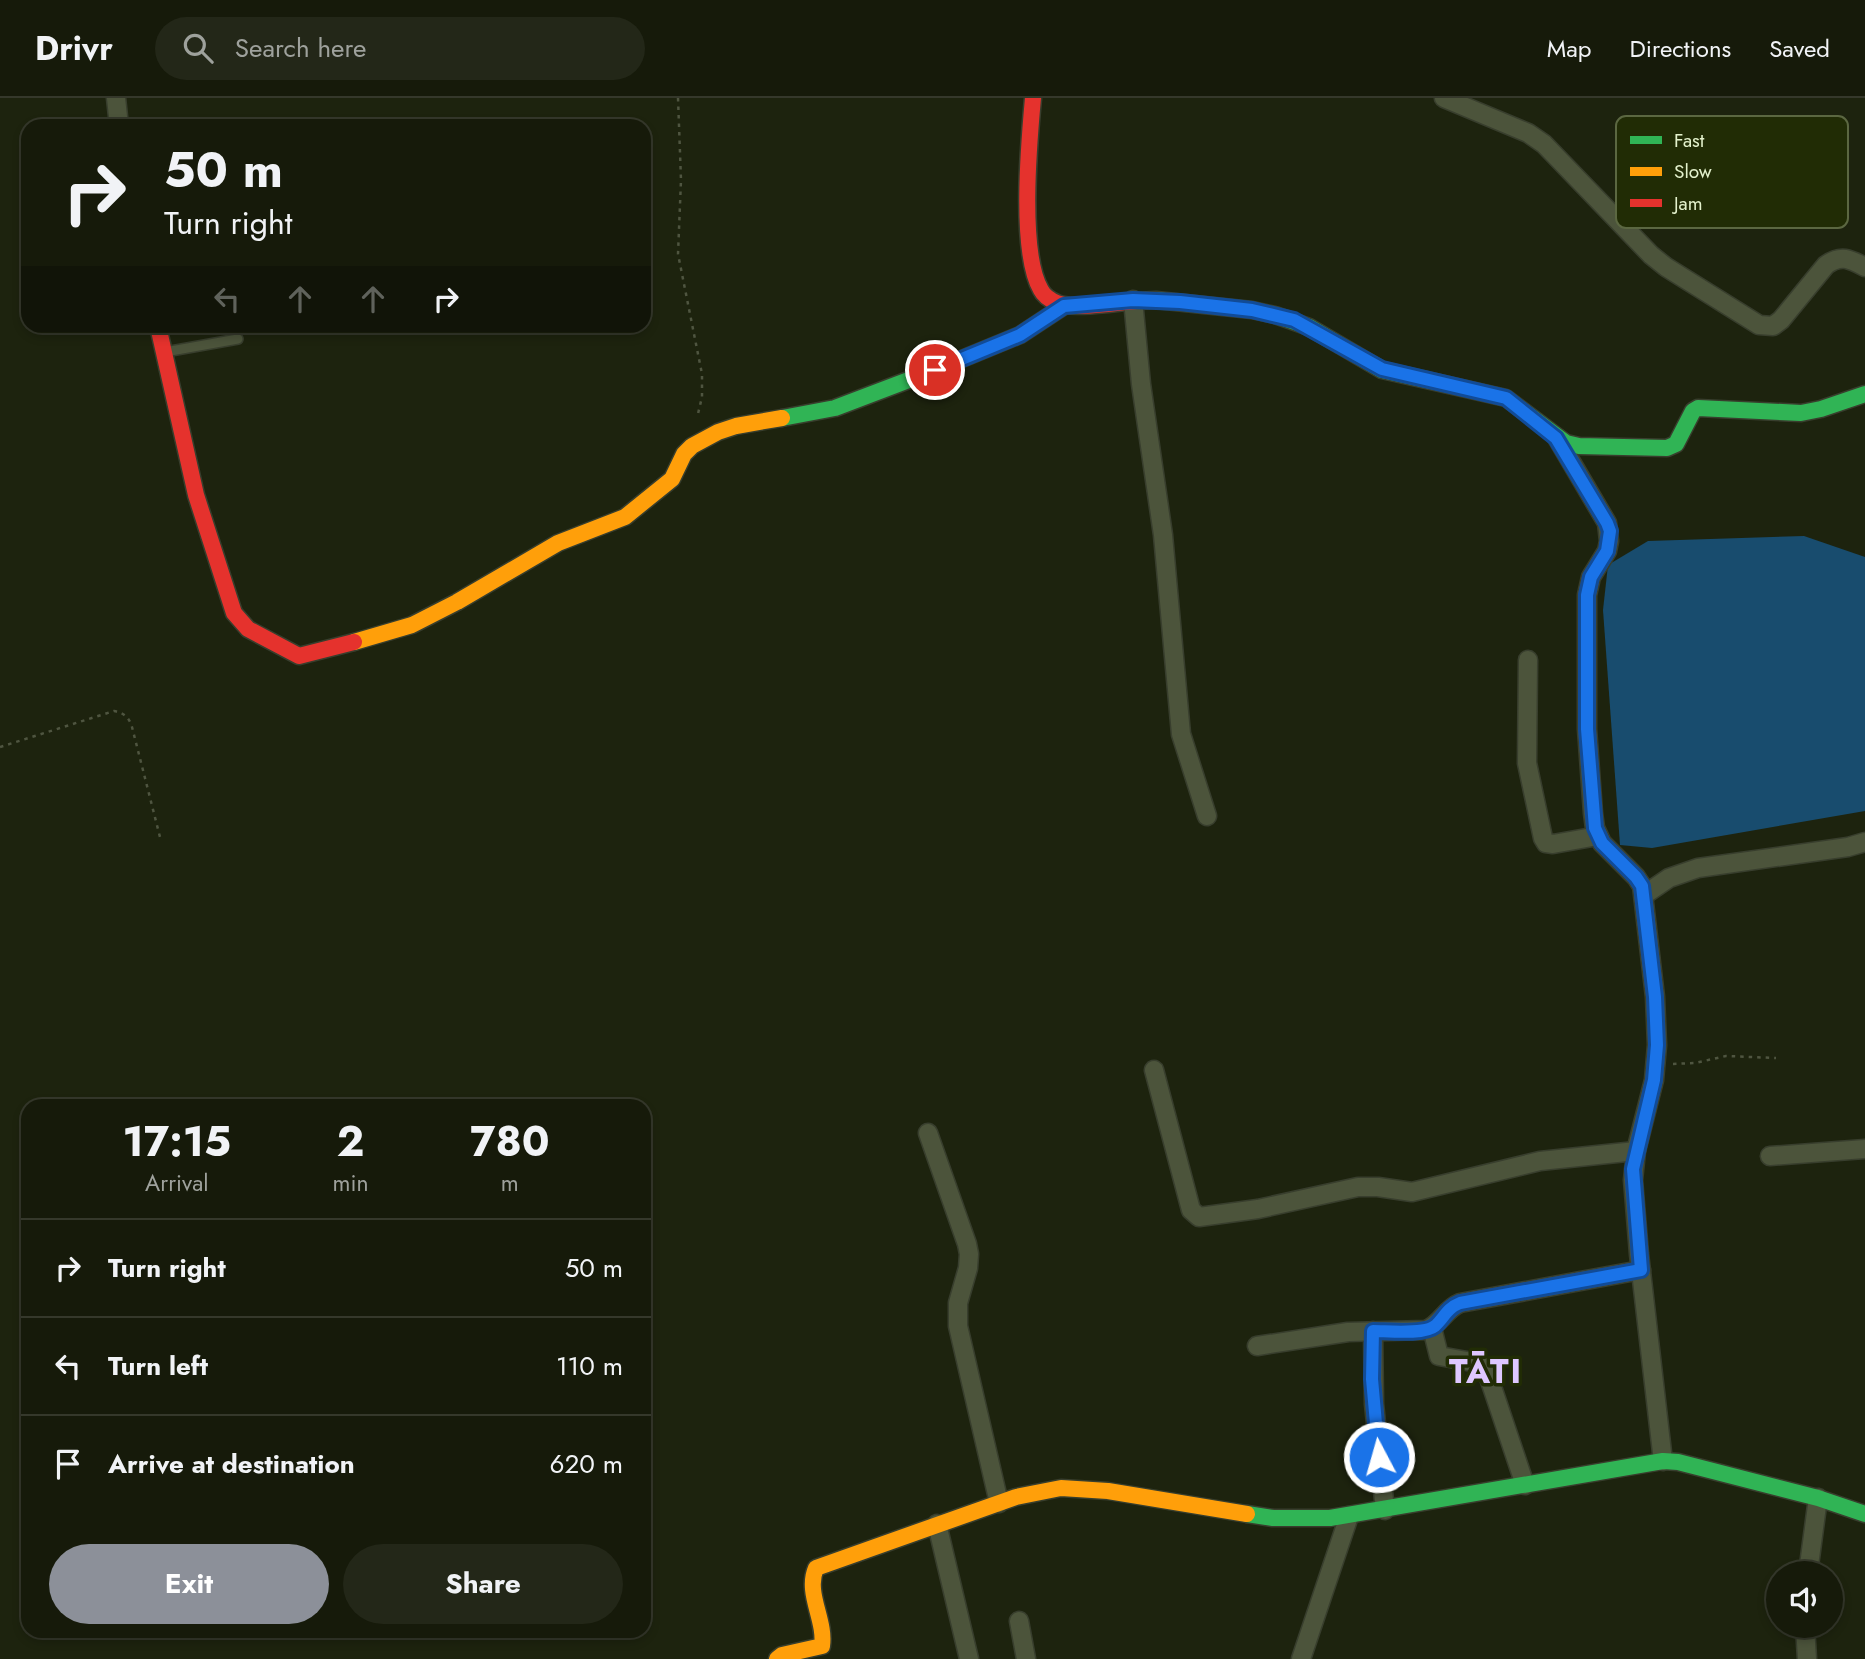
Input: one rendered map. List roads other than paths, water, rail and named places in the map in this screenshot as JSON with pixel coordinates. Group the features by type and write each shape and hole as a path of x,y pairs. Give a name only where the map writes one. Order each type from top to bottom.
{"street":[{"path":"116,98 118,119"},
{"path":"1033,98 1029,142 1030,239 1035,275 1046,297 1064,306"},
{"path":"1444,98 1528,133 1559,158 1616,218"},
{"path":"1625,228 1666,267 1759,325 1773,326 1781,320 1833,259 1849,258 1865,267"},
{"path":"1133,300 1141,384 1163,535 1181,734 1207,816"},
{"path":"159,333 196,495 234,613 248,629 299,656 412,625 558,543 625,517 672,479 692,446 727,429 826,411 860,399 1020,335 1064,306 1133,300 1180,302 1252,310 1294,320 1382,369 1506,398 1556,438 1579,446 1667,448 1676,444 1693,411 1698,408 1801,412 1821,409 1865,394"},
{"path":"1556,438 1610,531 1607,551 1591,577 1587,595 1587,729 1593,813 1598,836 1636,877 1644,895 1655,997 1656,1064 1636,1151 1633,1180 1663,1461"},
{"path":"1528,660 1527,763 1543,838 1546,843 1553,844 1598,836"},
{"path":"1644,895 1683,872 1848,847 1865,842"},
{"path":"1154,1070 1191,1210 1199,1217 1258,1209 1358,1187 1412,1192 1540,1161 1636,1151"},
{"path":"928,1133 967,1244 968,1268 958,1303 958,1326 999,1503"},
{"path":"1770,1156 1865,1149"},
{"path":"1257,1346 1324,1335 1426,1330 1432,1328 1447,1311 1460,1303 1641,1270"},
{"path":"1432,1328 1439,1356 1478,1363 1486,1369 1525,1485"},
{"path":"1373,1331 1374,1404 1385,1510"},
{"path":"777,1659 822,1646 824,1636 812,1579 812,1572 816,1568 1040,1490 1086,1488 1273,1518 1330,1518 1663,1461 1678,1462 1818,1498 1865,1514"},
{"path":"1810,1561 1818,1498"},
{"path":"1305,1654 1349,1516"},
{"path":"937,1524 969,1659"},
{"path":"1019,1621 1027,1659"},
{"path":"1806,1638 1807,1659"}],"lane":[{"path":"163,352 238,339"}],"water":[{"path":"1804,536 1865,557 1865,811 1652,848 1620,845 1603,610 1608,565 1648,541"}],"district":[{"name":"TĀTI","path":"1486,1371"}]}
